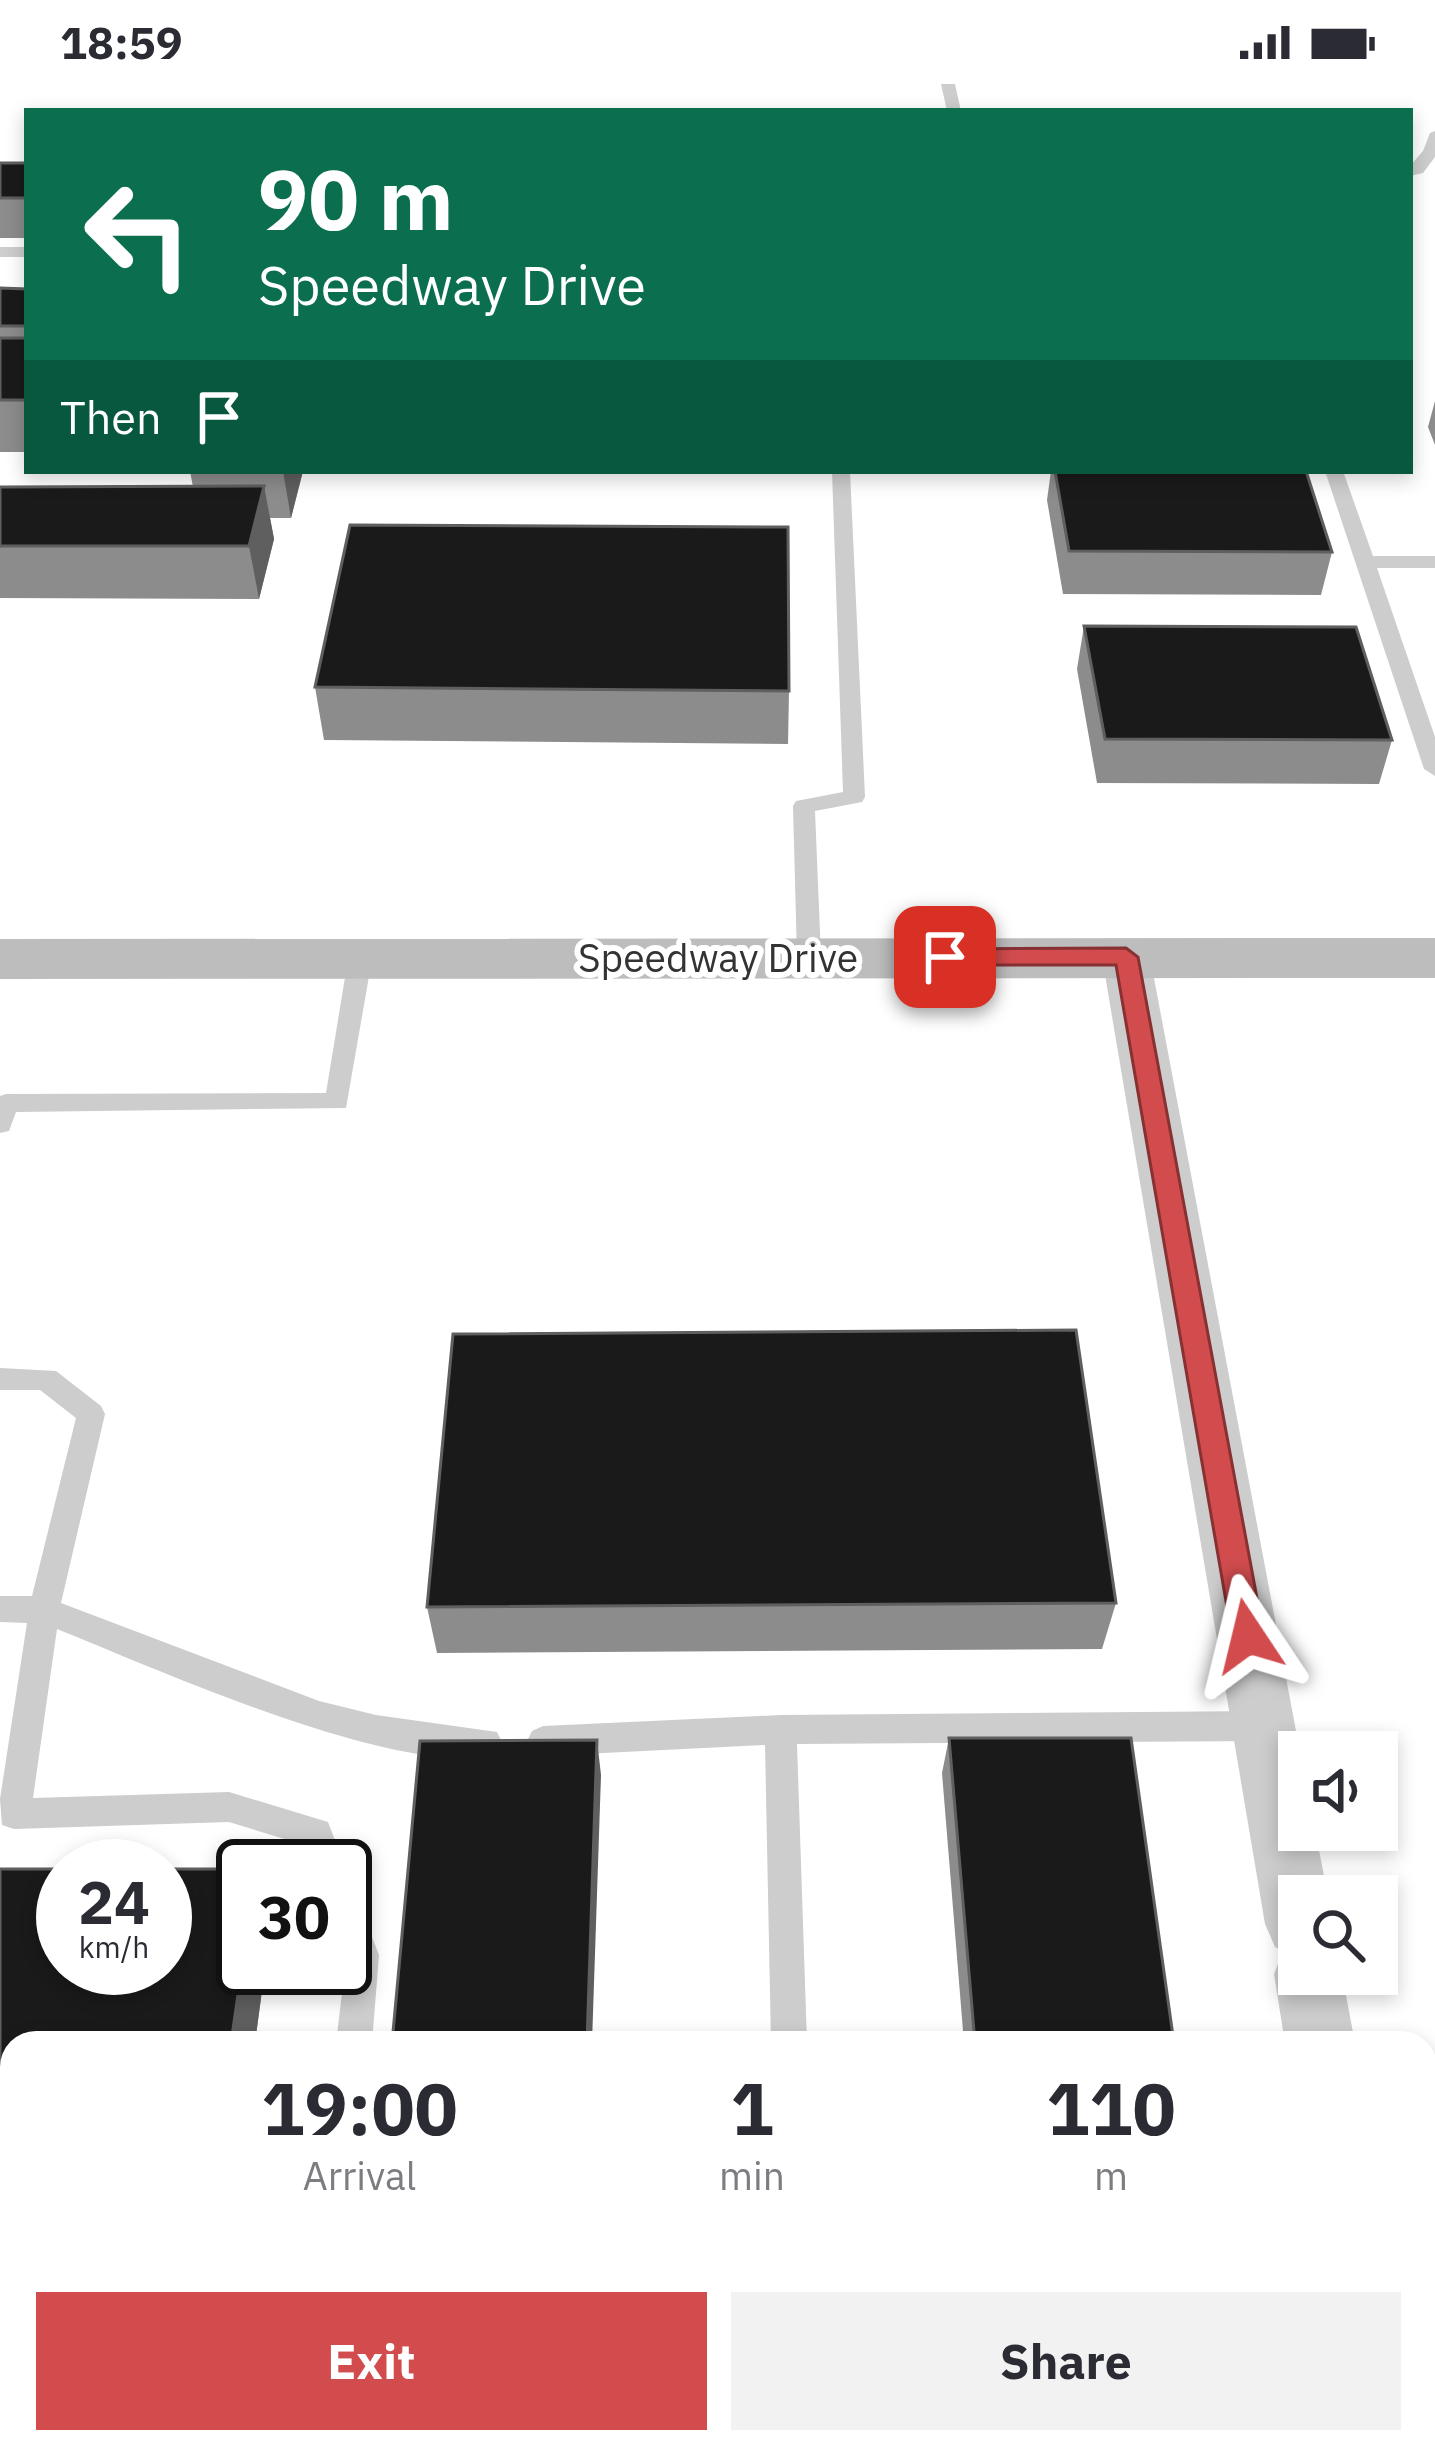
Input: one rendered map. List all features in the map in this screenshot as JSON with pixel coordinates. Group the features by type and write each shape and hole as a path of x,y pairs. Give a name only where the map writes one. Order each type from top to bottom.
{"main road":[{"name":"Speedway Drive","path":"0,959 1435,958"}],"street":[{"path":"1126,957 1290,1875"},
{"path":"1312,1995 1318,2031"}],"lane":[{"path":"1413,171 1431,152 1435,136"},
{"path":"809,957 804,806 854,796 842,474"},
{"path":"1335,474 1435,769"},
{"path":"1363,562 1435,562"},
{"path":"0,1124 6,1103 337,1102 359,959"},
{"path":"0,1379 46,1379 91,1414 44,1610 7,1814 230,1807 316,1833 318,1839"},
{"path":"0,1609 44,1610 322,1717 461,1743 660,1739 781,1730 1264,1726"},
{"path":"781,1730 790,2031"},
{"path":"355,2031 358,1995"}],"building":[{"path":"0,163 24,163 24,198 0,198"},
{"path":"0,288 24,289 24,326 0,326"},
{"path":"0,338 24,338 24,400 0,400"},
{"path":"1056,474 1307,474 1332,552 1069,551"},
{"path":"264,486 249,546 0,546 0,487"},
{"path":"350,525 788,527 789,691 315,687"},
{"path":"1084,626 1356,627 1392,740 1105,739"},
{"path":"1076,1330 1116,1603 427,1607 453,1334"},
{"path":"949,1738 1131,1738 1172,2031 974,2031"},
{"path":"597,1740 587,2031 393,2031 420,1741"},
{"path":"0,1869 36,1869 36,1995 192,1995 192,1869 216,1869 216,1995 238,1995 233,2031 0,2031"}],"route":[{"path":"945,957 1126,957 1248,1636"}]}
